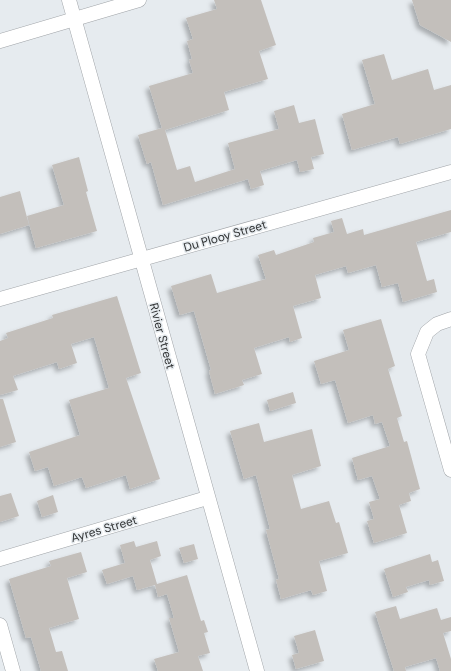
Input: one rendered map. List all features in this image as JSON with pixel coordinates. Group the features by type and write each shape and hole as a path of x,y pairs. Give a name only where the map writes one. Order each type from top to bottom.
{"street":[{"name":"Rivier Street","path":"69,0 207,498 257,671"},
{"path":"0,41 139,0"},
{"name":"Du Plooy Street","path":"0,299 451,172"},
{"path":"451,318 437,324 427,332 418,354 451,470"},
{"name":"Ayres Street","path":"0,559 207,498"},
{"path":"0,625 13,671"}],"building":[{"path":"214,0 261,0 276,45 259,51 268,79 224,92 229,110 165,130 177,170 190,166 195,182 235,169 228,143 279,129 274,111 294,105 299,123 315,119 324,154 311,157 314,169 300,172 297,160 260,171 264,185 251,189 248,179 163,205 151,162 147,164 138,135 162,128 149,86 193,73 189,60 192,59 187,41 193,39 186,18 217,9"},
{"path":"412,0 451,0 451,42 420,25"},
{"path":"384,54 392,80 428,69 434,90 451,85 451,129 400,144 398,137 352,150 342,114 375,104 362,60"},
{"path":"79,157 88,191 86,192 97,231 36,248 27,216 64,205 52,165"},
{"path":"20,191 29,225 0,234 0,197"},
{"path":"451,210 451,232 416,242 427,281 434,279 437,292 403,302 398,283 382,287 376,265 348,273 346,266 315,275 321,298 293,306 302,338 290,342 289,337 254,348 262,374 242,380 244,385 215,394 209,371 211,370 194,311 180,315 171,286 211,274 217,293 266,279 258,255 274,250 276,255 314,242 313,238 334,232 331,221 342,218 347,234 363,229 364,235"},
{"path":"117,296 141,373 126,378 160,479 130,489 126,475 86,488 82,477 54,486 48,467 35,471 29,452 80,435 69,400 109,388 94,337 71,344 77,363 59,369 57,362 13,376 18,390 0,395 0,341 8,338 6,333 53,318 52,315"},
{"path":"381,319 395,366 388,369 402,416 397,418 404,442 407,441 420,489 409,493 411,501 399,505 407,533 374,543 367,521 374,519 369,502 380,499 372,476 358,480 352,458 390,446 382,422 375,424 373,415 348,423 335,380 321,384 314,361 349,350 343,330"},
{"path":"293,392 296,403 270,411 267,400"},
{"path":"0,399 3,399 16,442 0,447"},
{"path":"259,423 264,442 312,429 321,466 292,475 301,509 329,501 336,523 339,522 348,553 319,561 327,591 313,595 311,590 281,599 276,580 279,579 266,530 270,529 256,475 244,479 230,431"},
{"path":"11,493 19,516 0,522 0,496"},
{"path":"53,495 58,512 42,517 37,501"},
{"path":"134,541 136,547 157,541 161,556 150,560 157,584 187,575 201,621 204,620 208,632 204,633 210,653 198,656 203,671 158,671 154,659 179,652 169,618 174,618 167,594 158,597 155,585 137,590 133,576 107,584 102,570 125,563 120,545"},
{"path":"194,544 198,559 184,563 179,548"},
{"path":"81,552 87,572 67,578 79,619 49,628 56,652 62,651 68,671 41,671 31,637 26,638 9,579 51,566 49,561"},
{"path":"430,554 432,562 438,560 444,581 430,585 429,580 406,587 408,592 393,597 384,569"},
{"path":"396,606 400,619 437,608 441,620 451,617 451,631 443,633 451,659 451,671 440,671 436,658 405,667 406,671 394,671 375,612"},
{"path":"315,630 324,661 296,669 292,655 299,653 294,636"}]}
